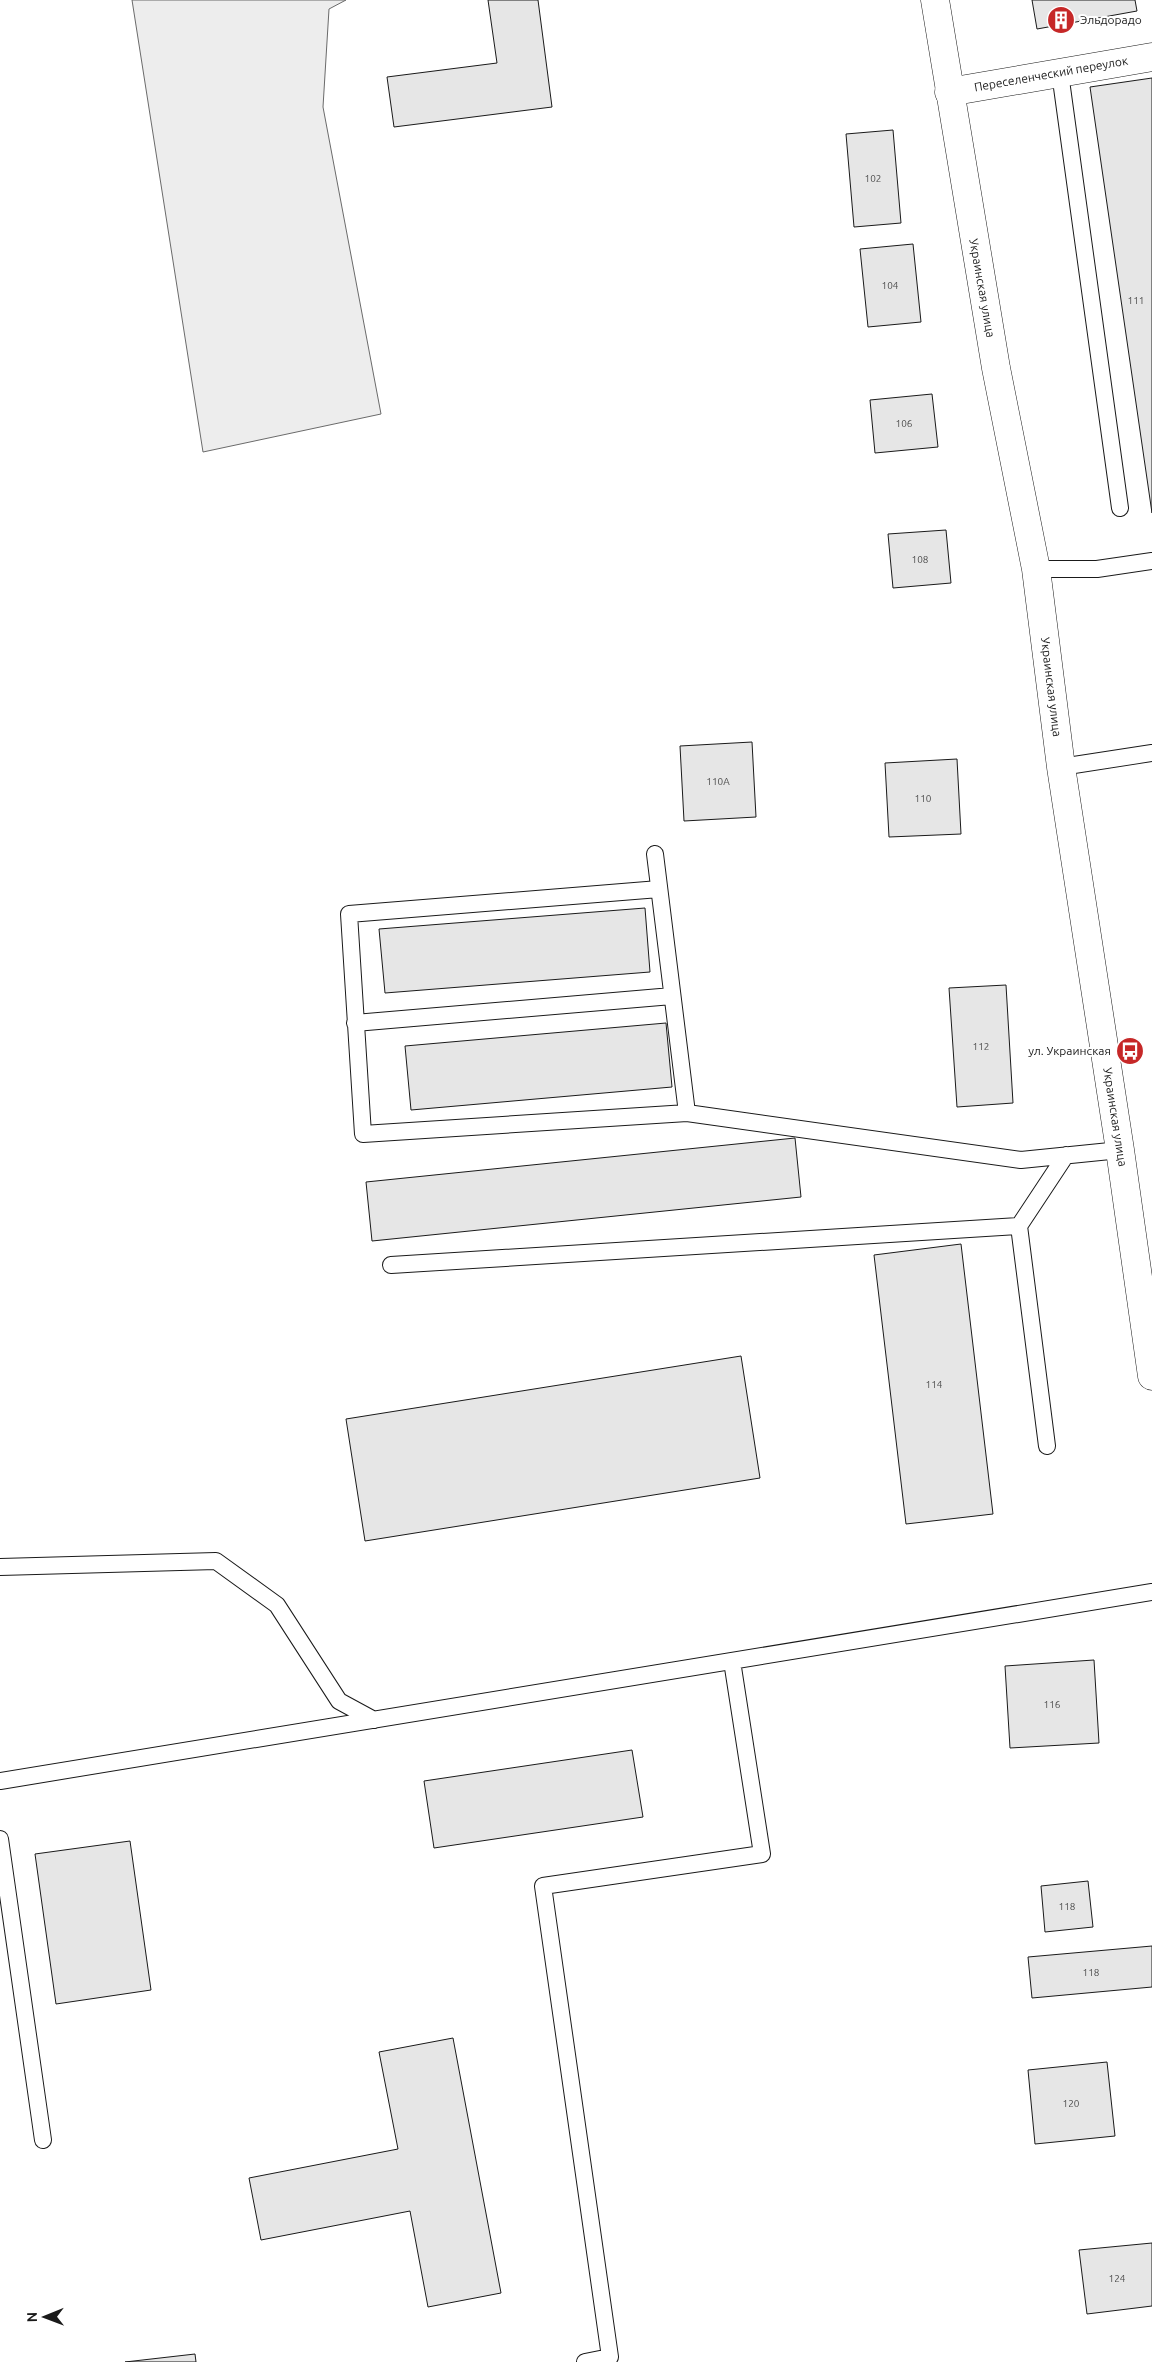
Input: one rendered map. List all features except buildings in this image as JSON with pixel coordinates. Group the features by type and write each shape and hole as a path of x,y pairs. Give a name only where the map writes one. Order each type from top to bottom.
{"street":[{"name":"Украинская улица","path":"935,0 996,368 1036,569 1061,767 1120,1150 1152,1376"},
{"name":"Переселенческий переулок","path":"949,92 1152,57"}],"lane":[{"path":"1060,73 1120,508"},
{"path":"1036,569 1097,569 1152,560"},
{"path":"1061,767 1152,753"},
{"path":"655,854 687,1113"},
{"path":"659,889 349,914 363,1134 687,1113 1021,1160 1120,1150"},
{"path":"355,1023 672,996"},
{"path":"1047,1446 1020,1226 1066,1155"},
{"path":"391,1265 1020,1226"},
{"path":"0,1567 216,1561 277,1605 339,1701 374,1720"},
{"path":"0,1781 1152,1592"},
{"path":"585,2362 610,2357 542,1886 762,1854 732,1661"},
{"path":"0,1839 43,2140"}],"shaded area":[{"path":"132,0 346,0 329,9 323,107 381,414 203,452"}],"place":[{"name":"Эльдорадо","path":"1061,20"},
{"name":"ул. Украинская","path":"1130,1051"}]}
